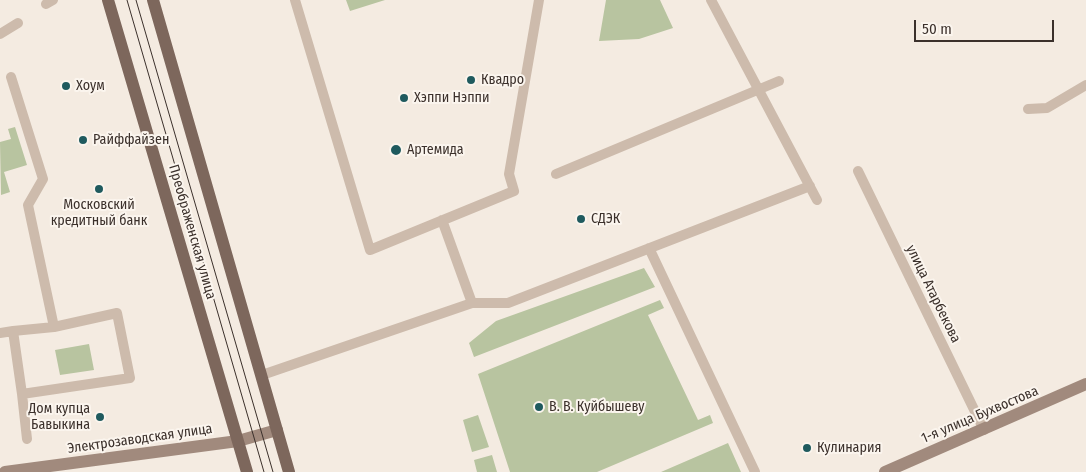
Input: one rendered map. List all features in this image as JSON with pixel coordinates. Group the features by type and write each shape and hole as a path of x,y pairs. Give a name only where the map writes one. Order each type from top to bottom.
{"main road":[{"name":"Преображенская улица","path":"108,0 247,472"},
{"name":"Преображенская улица","path":"153,0 289,472"}],"street":[{"name":"1-я улица Бухвостова","path":"885,472 1086,384"},
{"name":"Электрозаводская улица","path":"5,472 238,441 277,430"}],"lane":[{"path":"295,0 370,250 514,191 509,174 539,0"},
{"path":"711,0 817,200"},
{"path":"0,34 18,23"},
{"path":"11,78 43,179 28,205 54,327"},
{"path":"556,174 759,91 779,81"},
{"path":"1028,108 1047,108 1086,85"},
{"name":"улица Атарбекова","path":"858,171 984,430"},
{"path":"262,376 472,302 508,303 810,186"},
{"path":"442,220 472,302"},
{"path":"649,248 755,472"},
{"path":"0,333 54,327 117,313 130,378 22,394"},
{"path":"13,331 28,439"}],"green space":[{"path":"346,0 385,0 350,11"},
{"path":"606,0 660,0 673,28 639,39 599,41"},
{"path":"15,127 27,165 4,172 10,192 1,195 0,142 11,139 8,129"},
{"path":"644,268 655,287 474,357 469,343 496,321"},
{"path":"660,300 664,308 648,315 698,420 710,415 713,423 597,472 510,472 478,374"},
{"path":"89,344 94,370 60,375 55,350"},
{"path":"478,415 489,447 472,452 463,420"},
{"path":"728,443 741,472 661,472"},
{"path":"492,455 497,472 477,472 474,460"}],"tram line":[{"path":"127,0 264,472"},
{"path":"136,0 273,472"}],"place":[{"name":"Квадро","path":"471,80"},
{"name":"Хоум","path":"66,86"},
{"name":"Хэппи Нэппи","path":"404,98"},
{"name":"Райффайзен","path":"83,140"},
{"name":"Артемида","path":"396,150"},
{"name":"Московский кредитный банк","path":"99,189"},
{"name":"СДЭК","path":"581,219"},
{"name":"В. В. Куйбышеву","path":"539,407"},
{"name":"Дом купца Бавыкина","path":"100,417"},
{"name":"Кулинария","path":"807,448"}]}
